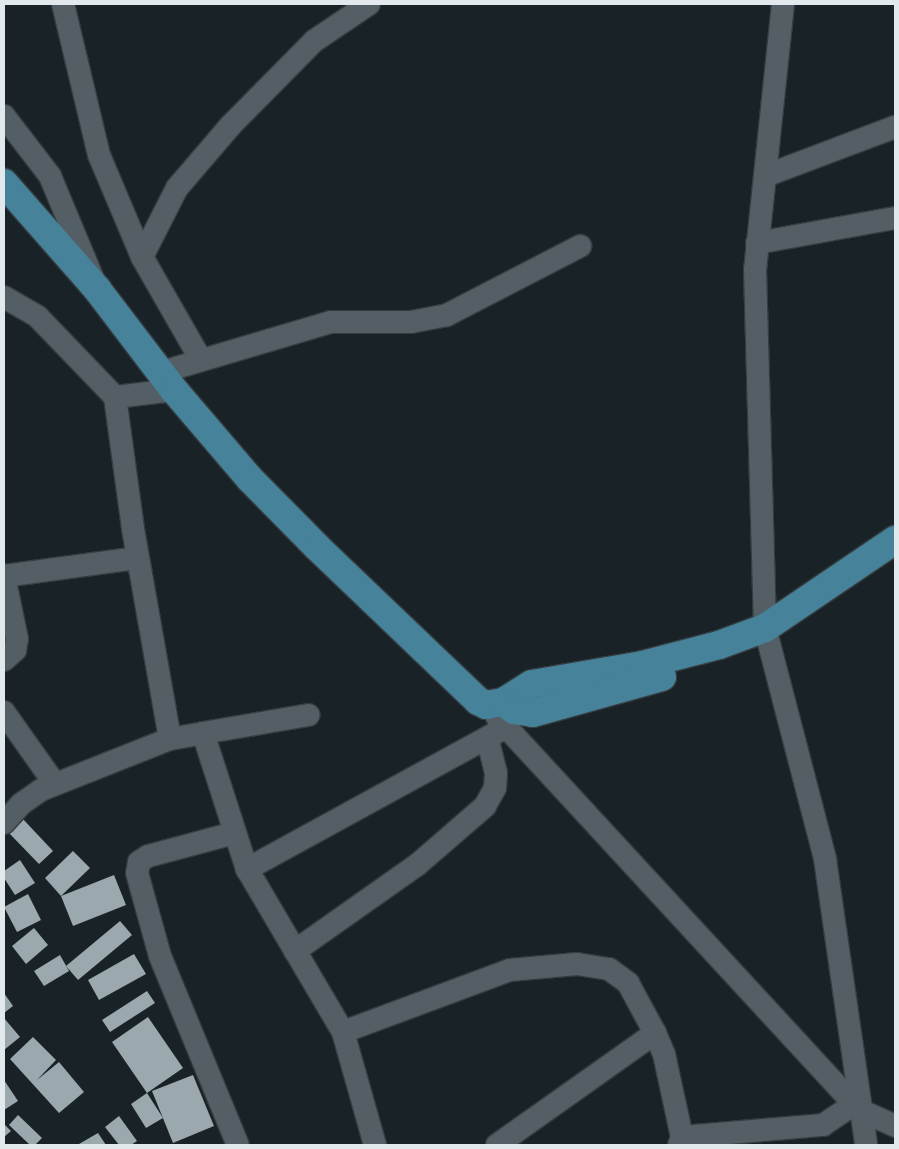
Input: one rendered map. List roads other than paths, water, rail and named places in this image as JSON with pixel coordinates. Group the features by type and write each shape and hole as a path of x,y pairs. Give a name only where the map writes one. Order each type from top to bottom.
{"main road":[{"path":"4,183 97,289 168,381 250,479 316,547 495,718 514,710 533,713 767,637 895,560"},
{"path":"767,637 895,540"}],"street":[{"path":"63,4 99,155 142,257 201,360"},
{"path":"142,257 177,188 231,125 314,41 369,4"},
{"path":"783,4 755,269 767,637 825,859 859,1108 866,1145"},
{"path":"4,116 50,176 97,289"},
{"path":"765,176 895,128"},
{"path":"757,243 895,218"},
{"path":"115,397 168,381 201,360 331,322 411,322 447,315 580,246"},
{"path":"4,297 38,317 115,397 138,558 170,739"},
{"path":"4,660 15,650 17,639 4,576 138,558"},
{"path":"4,712 55,784"},
{"path":"4,823 30,796 55,784 170,739 308,715"},
{"path":"248,870 495,718"},
{"path":"295,951 416,865 485,806 495,788 495,718"},
{"path":"495,718 859,1108 895,1126"},
{"path":"204,733 234,833 248,870 343,1032 375,1145"},
{"path":"234,833 148,856 139,862 137,873 160,956 238,1145"},
{"path":"343,1032 510,970 578,964 610,969 628,983 664,1054 681,1141 823,1125 859,1108"},
{"path":"497,1145 654,1033"}]}
